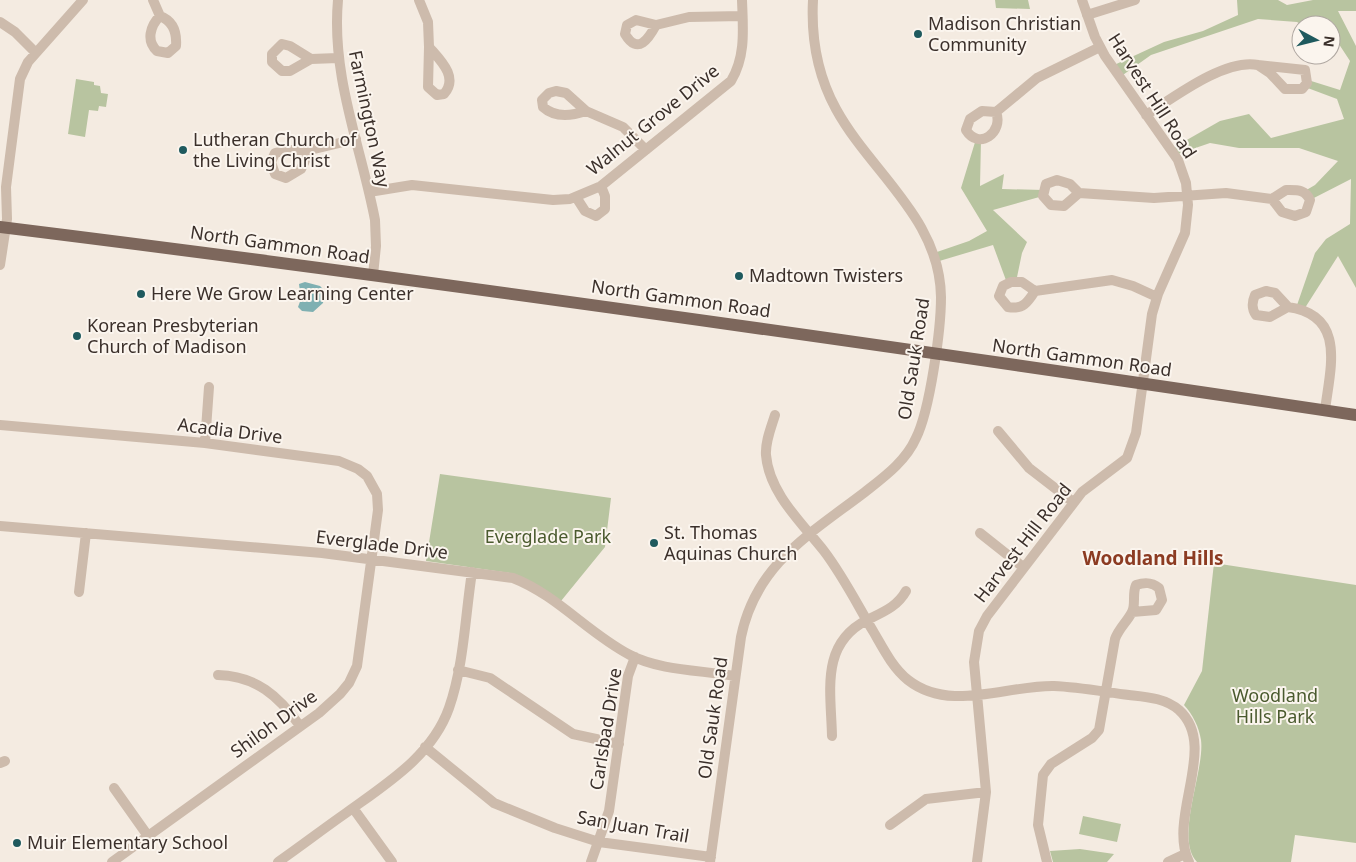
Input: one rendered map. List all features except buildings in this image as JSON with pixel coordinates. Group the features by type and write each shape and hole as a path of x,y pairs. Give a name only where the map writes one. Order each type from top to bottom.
{"main road":[{"name":"North Gammon Road","path":"3,227 769,329 1356,415"}],"street":[{"path":"0,265 6,187 18,86 25,66 83,0"},
{"path":"153,0 160,16"},
{"name":"Farmington Way","path":"338,0 336,32 338,58 369,192 376,234 373,275"},
{"path":"419,0 428,22 428,47"},
{"name":"Walnut Grove Drive","path":"369,192 412,185 553,200 576,197 601,186 731,81 737,72 742,52 742,0"},
{"name":"Old Sauk Road","path":"710,859 742,628 754,597 772,568 810,534 876,484 908,451 916,438 922,422 941,299 939,274 934,253 915,216 848,128 831,98 816,52 813,0"},
{"name":"Harvest Hill Road","path":"976,862 986,792 974,662 979,631 987,616 1073,502 1090,486 1122,463 1131,451 1136,433 1152,314 1157,297 1185,234 1188,214 1186,183 1178,160 1100,46 1082,0"},
{"path":"1087,15 1135,0"},
{"path":"656,25 689,18 742,16"},
{"path":"0,22 15,32 36,52"},
{"path":"996,112 1037,78 1100,46"},
{"path":"311,59 338,58"},
{"path":"1146,115 1186,88 1209,76 1228,69 1258,65"},
{"path":"586,111 623,127 646,150"},
{"path":"310,150 356,139"},
{"path":"576,197 585,211 596,216 604,209 606,202 601,186"},
{"path":"1079,193 1148,198 1226,193 1272,199"},
{"path":"1035,291 1112,280 1133,286 1157,297"},
{"path":"1288,307 1313,314 1326,329 1333,351 1325,410"},
{"path":"205,443 209,387"},
{"path":"774,415 766,454 770,474 782,497 834,565 892,664 908,680 919,688 941,695 976,694 1047,686 1106,692 1162,700 1183,714 1191,728 1194,744 1183,833 1187,858 1168,862"},
{"name":"Acadia Drive","path":"0,425 205,443 339,461 358,469 372,484 378,502 372,558"},
{"path":"998,431 1029,468 1073,502"},
{"name":"Everglade Drive","path":"0,526 372,558 513,578 531,586 635,658 665,666 735,676"},
{"path":"980,533 1023,568"},
{"path":"79,592 86,534"},
{"name":"Shiloh Drive","path":"112,862 335,700 353,676 357,664 372,558"},
{"path":"278,862 404,770 425,748 448,710 458,670 472,572"},
{"path":"832,736 833,656 842,639 867,620 900,602 906,591"},
{"path":"1047,862 1038,825 1043,774 1051,764 1096,734 1102,724 1114,639 1119,628 1132,612"},
{"name":"Carlsbad Drive","path":"591,862 609,811 628,676 635,658"},
{"path":"458,670 490,678 573,734 618,744"},
{"path":"218,675 252,680 268,690 283,703 300,726"},
{"name":"San Juan Trail","path":"425,748 494,803 578,837 710,859"},
{"path":"114,788 148,836"},
{"path":"890,825 926,799 986,792"},
{"path":"353,808 392,862"}],"green space":[{"path":"995,0 1028,0 1030,9 996,8"},
{"path":"1237,0 1278,0 1287,5 1313,0 1356,0 1356,11 1338,11 1340,15 1291,15 1291,22 1258,19 1151,55 1120,77 1112,66 1164,42 1203,31 1238,15"},
{"path":"1341,17 1356,46 1356,288 1338,256 1303,311 1296,308 1315,253 1326,239 1350,224 1351,179 1310,200 1303,192 1315,185 1338,161 1299,148 1239,148 1210,143 1175,155 1171,149 1220,121 1249,114 1271,138 1344,119 1337,99 1305,87 1308,80 1340,90 1350,61 1341,47"},
{"path":"76,79 94,82 94,85 100,86 101,93 108,94 106,107 99,106 98,111 89,110 85,137 68,134"},
{"path":"976,139 981,140 980,186 1004,174 1002,189 1043,190 1043,196 993,210 1027,242 1022,253 1016,282 1007,283 993,245 936,262 934,253 969,241 987,231 961,188"},
{"name":"Everglade Park","path":"440,474 611,498 605,547 561,601 510,573 426,561"},
{"name":"Woodland Hills Park","path":"1214,563 1356,585 1356,843 1295,835 1291,862 1197,862 1191,851 1188,837 1189,821 1199,769 1201,740 1195,721 1184,705 1202,671"},
{"path":"1083,816 1121,824 1117,842 1079,834"},
{"path":"1080,849 1114,854 1107,862 1053,862 1050,851"}],"water":[{"path":"305,282 320,286 325,291 323,303 313,312 302,311 298,307 301,299 299,284"}],"place":[{"name":"Madison Christian Community","path":"918,34"},
{"name":"Lutheran Church of the Living Christ","path":"183,150"},
{"name":"Madtown Twisters","path":"739,276"},
{"name":"Here We Grow Learning Center","path":"141,294"},
{"name":"Korean Presbyterian Church of Madison","path":"77,336"},
{"name":"St. Thomas Aquinas Church","path":"654,543"},
{"name":"Muir Elementary School","path":"17,843"}],"district":[{"name":"Woodland Hills","path":"1153,558"}]}
